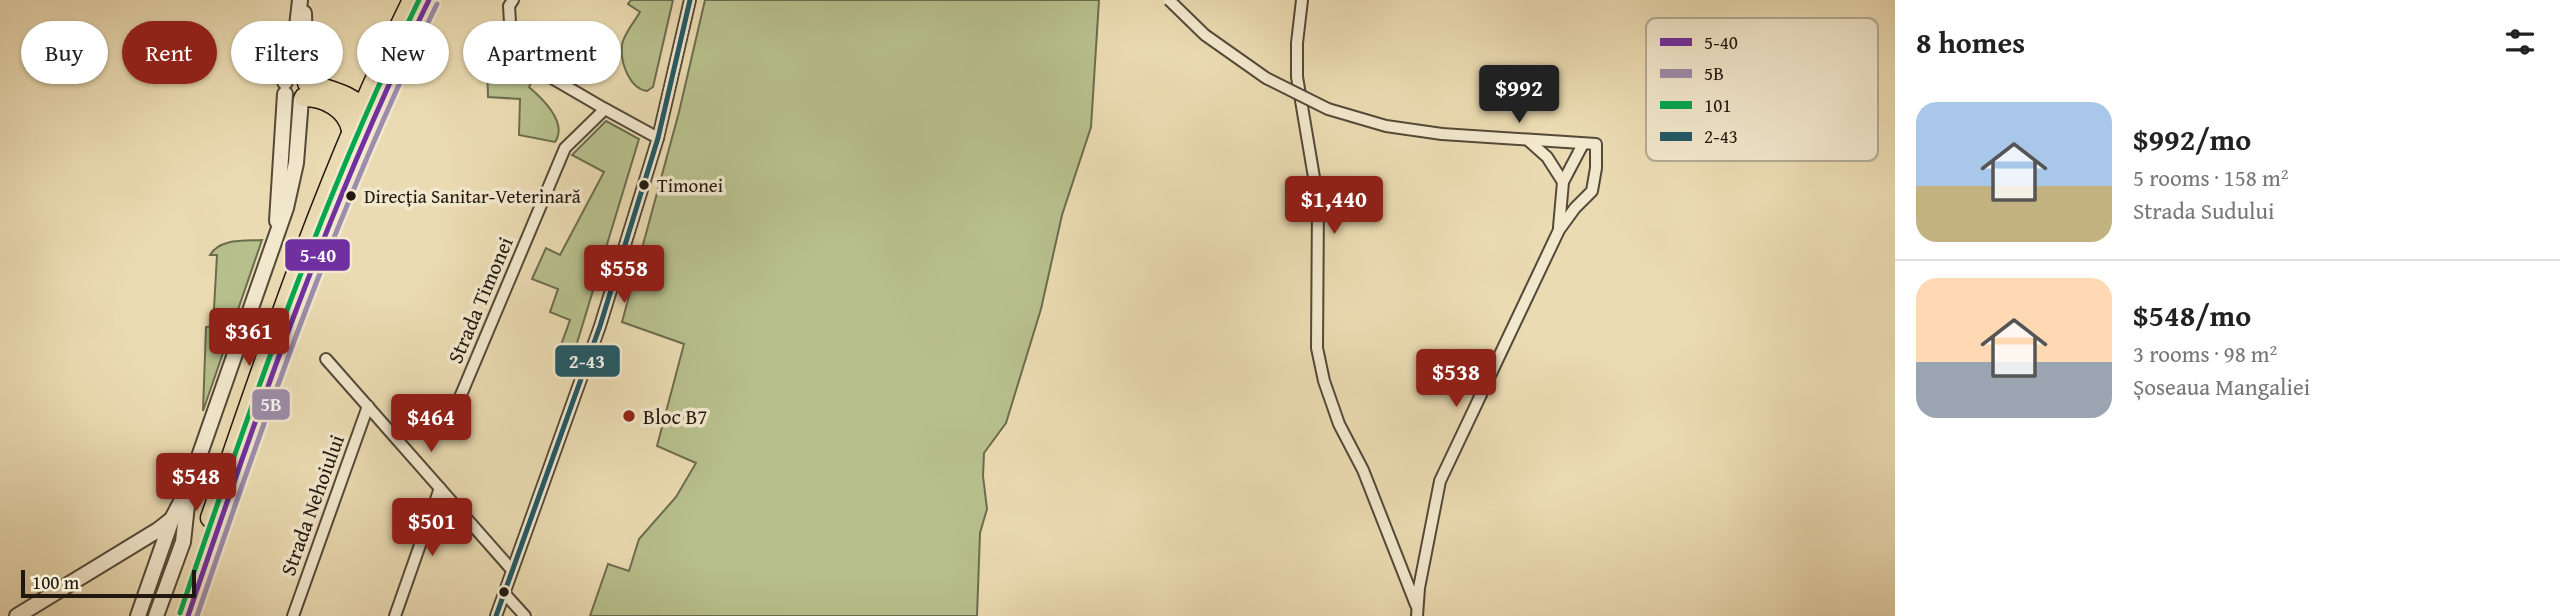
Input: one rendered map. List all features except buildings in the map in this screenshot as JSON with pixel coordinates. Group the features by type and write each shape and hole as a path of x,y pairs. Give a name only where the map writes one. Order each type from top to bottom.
{"main road":[{"path":"191,613 300,298 348,174 369,108 412,0"},
{"path":"176,616 287,293 351,130 369,108 429,0"},
{"path":"305,90 353,100 369,108"},
{"path":"305,90 333,105 348,120 351,130"}],"street":[{"path":"276,236 285,88 302,0"},
{"path":"138,616 172,519 188,488 293,185 305,90 302,0"},
{"path":"513,0 509,6 510,23 497,46 658,138"},
{"path":"496,616 600,326 658,138 690,0"},
{"path":"1169,0 1205,35 1256,71 1328,109 1386,126 1442,135 1596,144 1592,191 1559,230 1440,481 1417,612"},
{"path":"1302,0 1297,43 1297,76 1318,201 1317,348 1324,381 1339,424 1363,470 1417,612"},
{"path":"285,88 293,76 301,76 305,90"},
{"path":"285,88 294,100 305,90"},
{"name":"Strada Timonei","path":"458,402 565,148 605,109"},
{"path":"1530,141 1547,157 1563,182"},
{"path":"1559,230 1563,182 1583,144"},
{"path":"326,359 512,570"},
{"name":"Strada Nehoiului","path":"293,616 368,407"},
{"path":"156,616 183,542 188,488"},
{"path":"395,616 440,488"},
{"path":"17,616 172,519"},
{"path":"504,593 525,616"}],"green space":[{"path":"631,0 673,0 653,87 647,91 636,86 631,80 623,60 624,38 640,12 628,4"},
{"path":"705,0 1099,0 1091,127 1062,215 1041,309 1006,423 984,453 983,476 987,509 980,533 977,616 590,616 608,564 629,571 639,539 676,497 696,463 657,446 684,344 622,322 679,112"},
{"path":"488,84 530,84 529,87 547,105 556,119 558,135 555,142 519,135 520,99 488,97"},
{"path":"606,121 639,139 574,353 560,348 570,320 550,312 558,289 532,279 546,248 560,255 604,172 572,155"},
{"path":"262,240 203,411 206,327 213,326 217,255 210,255 226,243"}],"transit line":[{"name":"101","path":"180,613 261,380 319,226 419,0"},
{"name":"5-40","path":"188,616 298,304 328,227 393,75 429,0"},
{"name":"2-43","path":"496,616 600,326 658,138 690,0"},
{"name":"5B","path":"197,616 307,306 369,154 437,4"}],"place":[{"name":"Timonei","path":"644,185"},
{"name":"Direcția Sanitar-Veterinară","path":"351,196"},
{"name":"Bloc B7","path":"629,416"}]}
